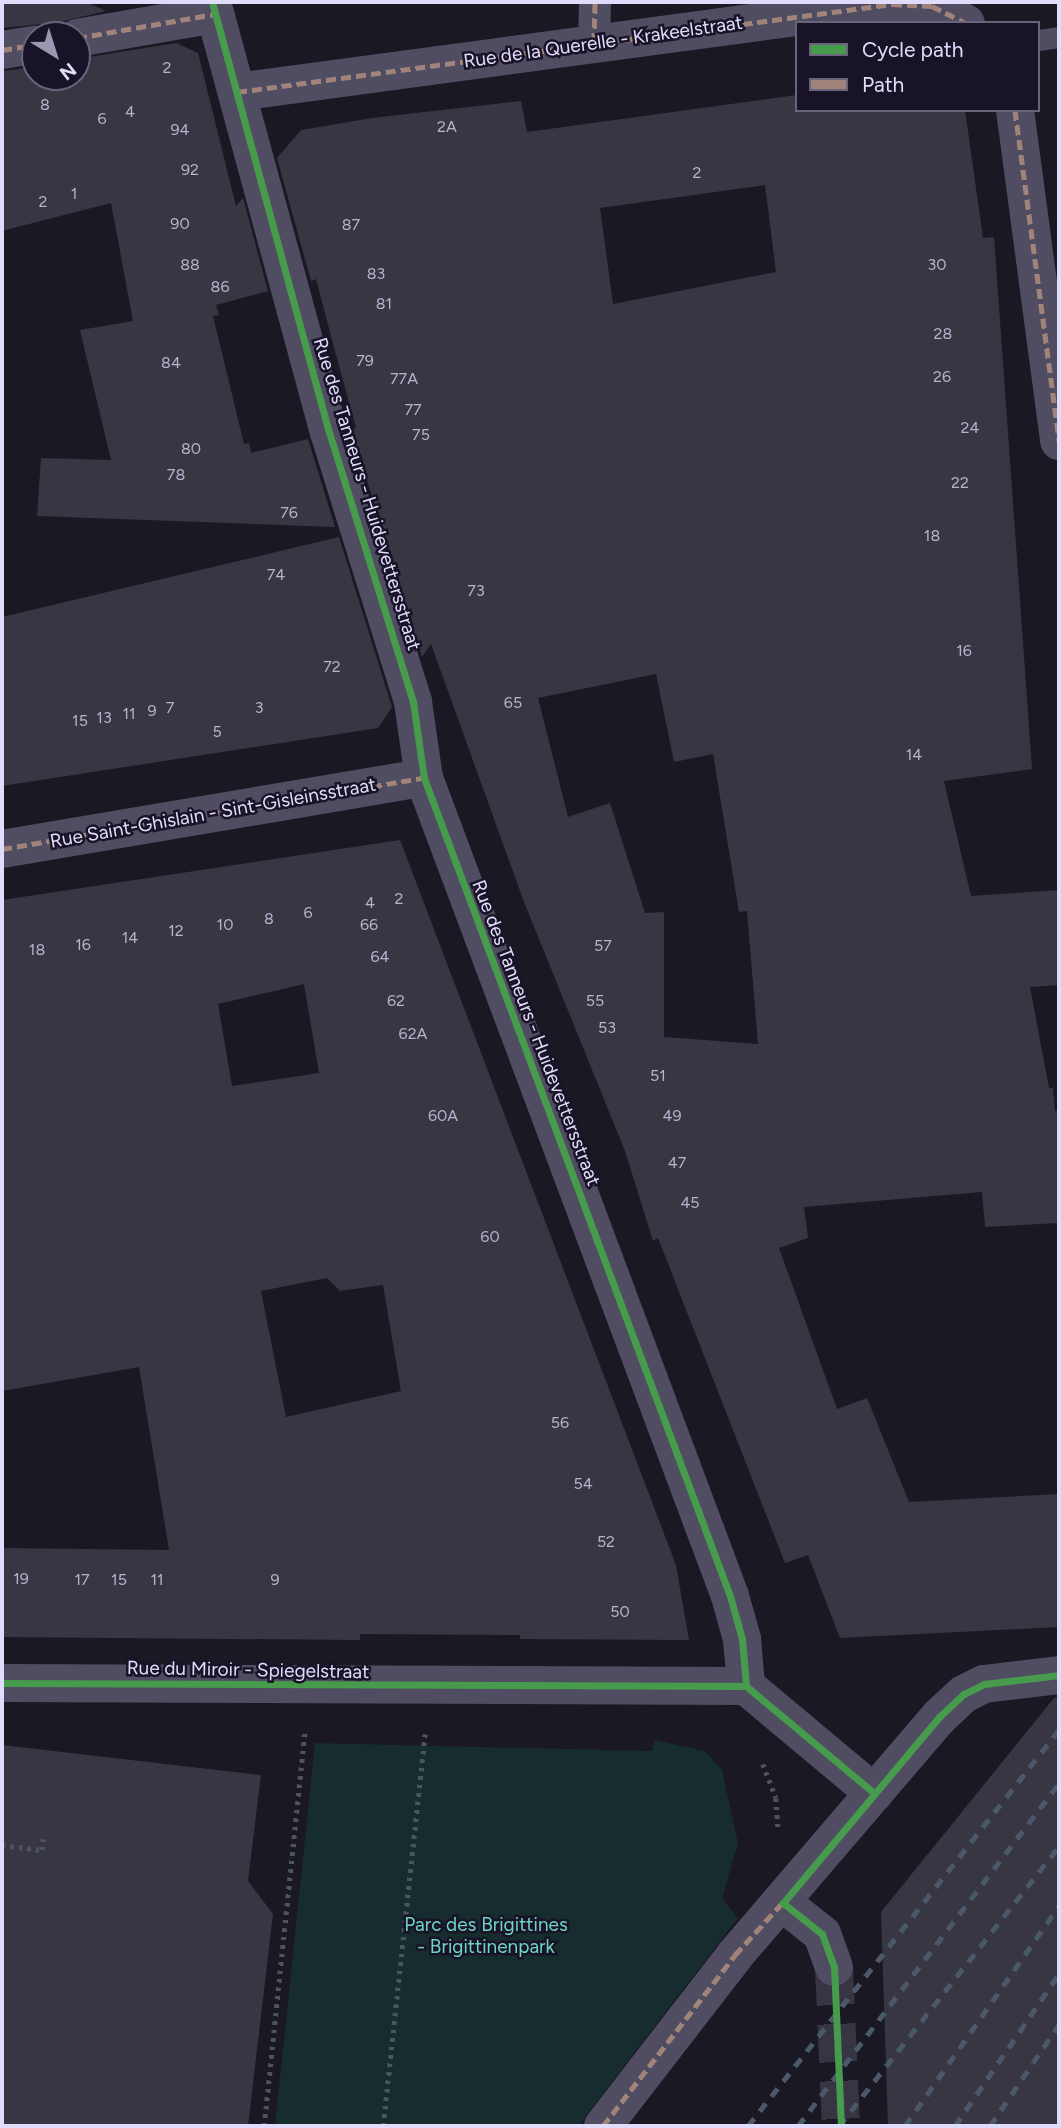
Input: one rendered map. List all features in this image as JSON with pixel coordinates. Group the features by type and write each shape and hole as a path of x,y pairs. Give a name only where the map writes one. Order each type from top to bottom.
{"street":[{"path":"594,2 594,43"},
{"name":"Rue de la Querelle - Krakeelstraat","path":"237,92 892,4 932,6 956,13"},
{"path":"91,35 213,8"},
{"name":"Rue des Tanneurs - Huidevettersstraat","path":"213,8 329,432 413,702 424,778 730,1596 742,1639 746,1686"},
{"path":"2,50 21,47"},
{"path":"1015,112 1059,440"},
{"name":"Rue Saint-Ghislain - Sint-Gisleinsstraat","path":"2,849 424,778"},
{"path":"603,2126 735,1955 783,1903 874,1793 964,1694 984,1684 1059,1675"},
{"name":"Rue du Miroir - Spiegelstraat","path":"2,1683 746,1686"},
{"path":"746,1686 874,1793"},
{"path":"783,1903 822,1934 834,1967"}],"lane":[{"path":"1040,40 1059,37"}],"path":[{"path":"264,2126 306,1726"},
{"path":"383,2126 425,1728"},
{"path":"761,1760 776,1798 779,1835"},
{"path":"2,1845 42,1850 43,1839"}],"green space":[{"name":"Parc des Brigittines - Brigittinenpark","path":"654,1740 705,1751 722,1770 738,1843 722,1898 738,1918 578,2126 275,2126 315,1743 652,1751"}],"building":[{"path":"2,2 86,2 106,11 64,21 21,21 21,26 2,28"},
{"path":"176,43 198,53 236,206 243,198 268,291 216,305 219,315 213,316 244,444 249,443 251,453 308,439 335,527 37,516 41,458 111,460 80,330 133,321 111,203 2,231 2,71 21,69 21,91 91,91 91,57"},
{"path":"795,95 795,112 965,112 983,238 994,237 1032,769 944,781 971,896 1059,890 1059,985 1030,987 1049,1088 1053,1088 1055,1111 1059,1110 1059,1223 985,1227 982,1192 804,1207 808,1238 779,1248 837,1409 867,1398 909,1502 1059,1494 1059,1627 840,1638 808,1555 785,1563 658,1238 653,1241 625,1151 524,902 431,644 422,657 351,429 356,428 316,279 311,281 277,158 301,130 372,118 521,101 527,132","holes":["765,185 776,272 613,304 600,208","656,674 674,762 713,754 739,912 747,911 758,1044 664,1037 664,912 645,913 610,803 568,817 538,698"]},
{"path":"339,537 392,707 378,728 2,786 2,617"},
{"path":"400,840 676,1565 689,1640 360,1634 360,1640 2,1637 2,1548 169,1550 139,1367 2,1391 2,900","holes":["304,984 319,1073 232,1086 218,1004","327,1278 340,1291 383,1285 401,1391 286,1417 261,1291"]},
{"path":"1059,1697 1059,2126 888,2126 881,1912 1054,1698"},
{"path":"2,1745 261,1775 248,1881 273,1914 248,2126 2,2126"}],"tunnel":[{"path":"834,1967 841,2126"}],"railway":[{"path":"748,2126 1059,1730"},
{"path":"798,2126 1059,1783"},
{"path":"839,2126 1059,1846"},
{"path":"905,2126 1059,1906"},
{"path":"955,2126 1059,1974"},
{"path":"990,2126 1059,2025"}],"marked path":[{"path":"594,43 595,2"},
{"path":"237,92 892,4 932,6 962,21"},
{"path":"91,36 215,14"},
{"path":"2,50 21,47"},
{"path":"1015,112 1059,441"},
{"path":"2,849 424,778"},
{"path":"603,2126 735,1955 785,1900"}],"cycle path":[{"path":"212,2 329,432 413,702 424,778 730,1596 742,1639 746,1686 874,1793"},
{"path":"841,2126 834,1967 822,1934 783,1903 939,1717 964,1694 984,1684 1059,1675"},
{"path":"2,1683 746,1686"}]}
